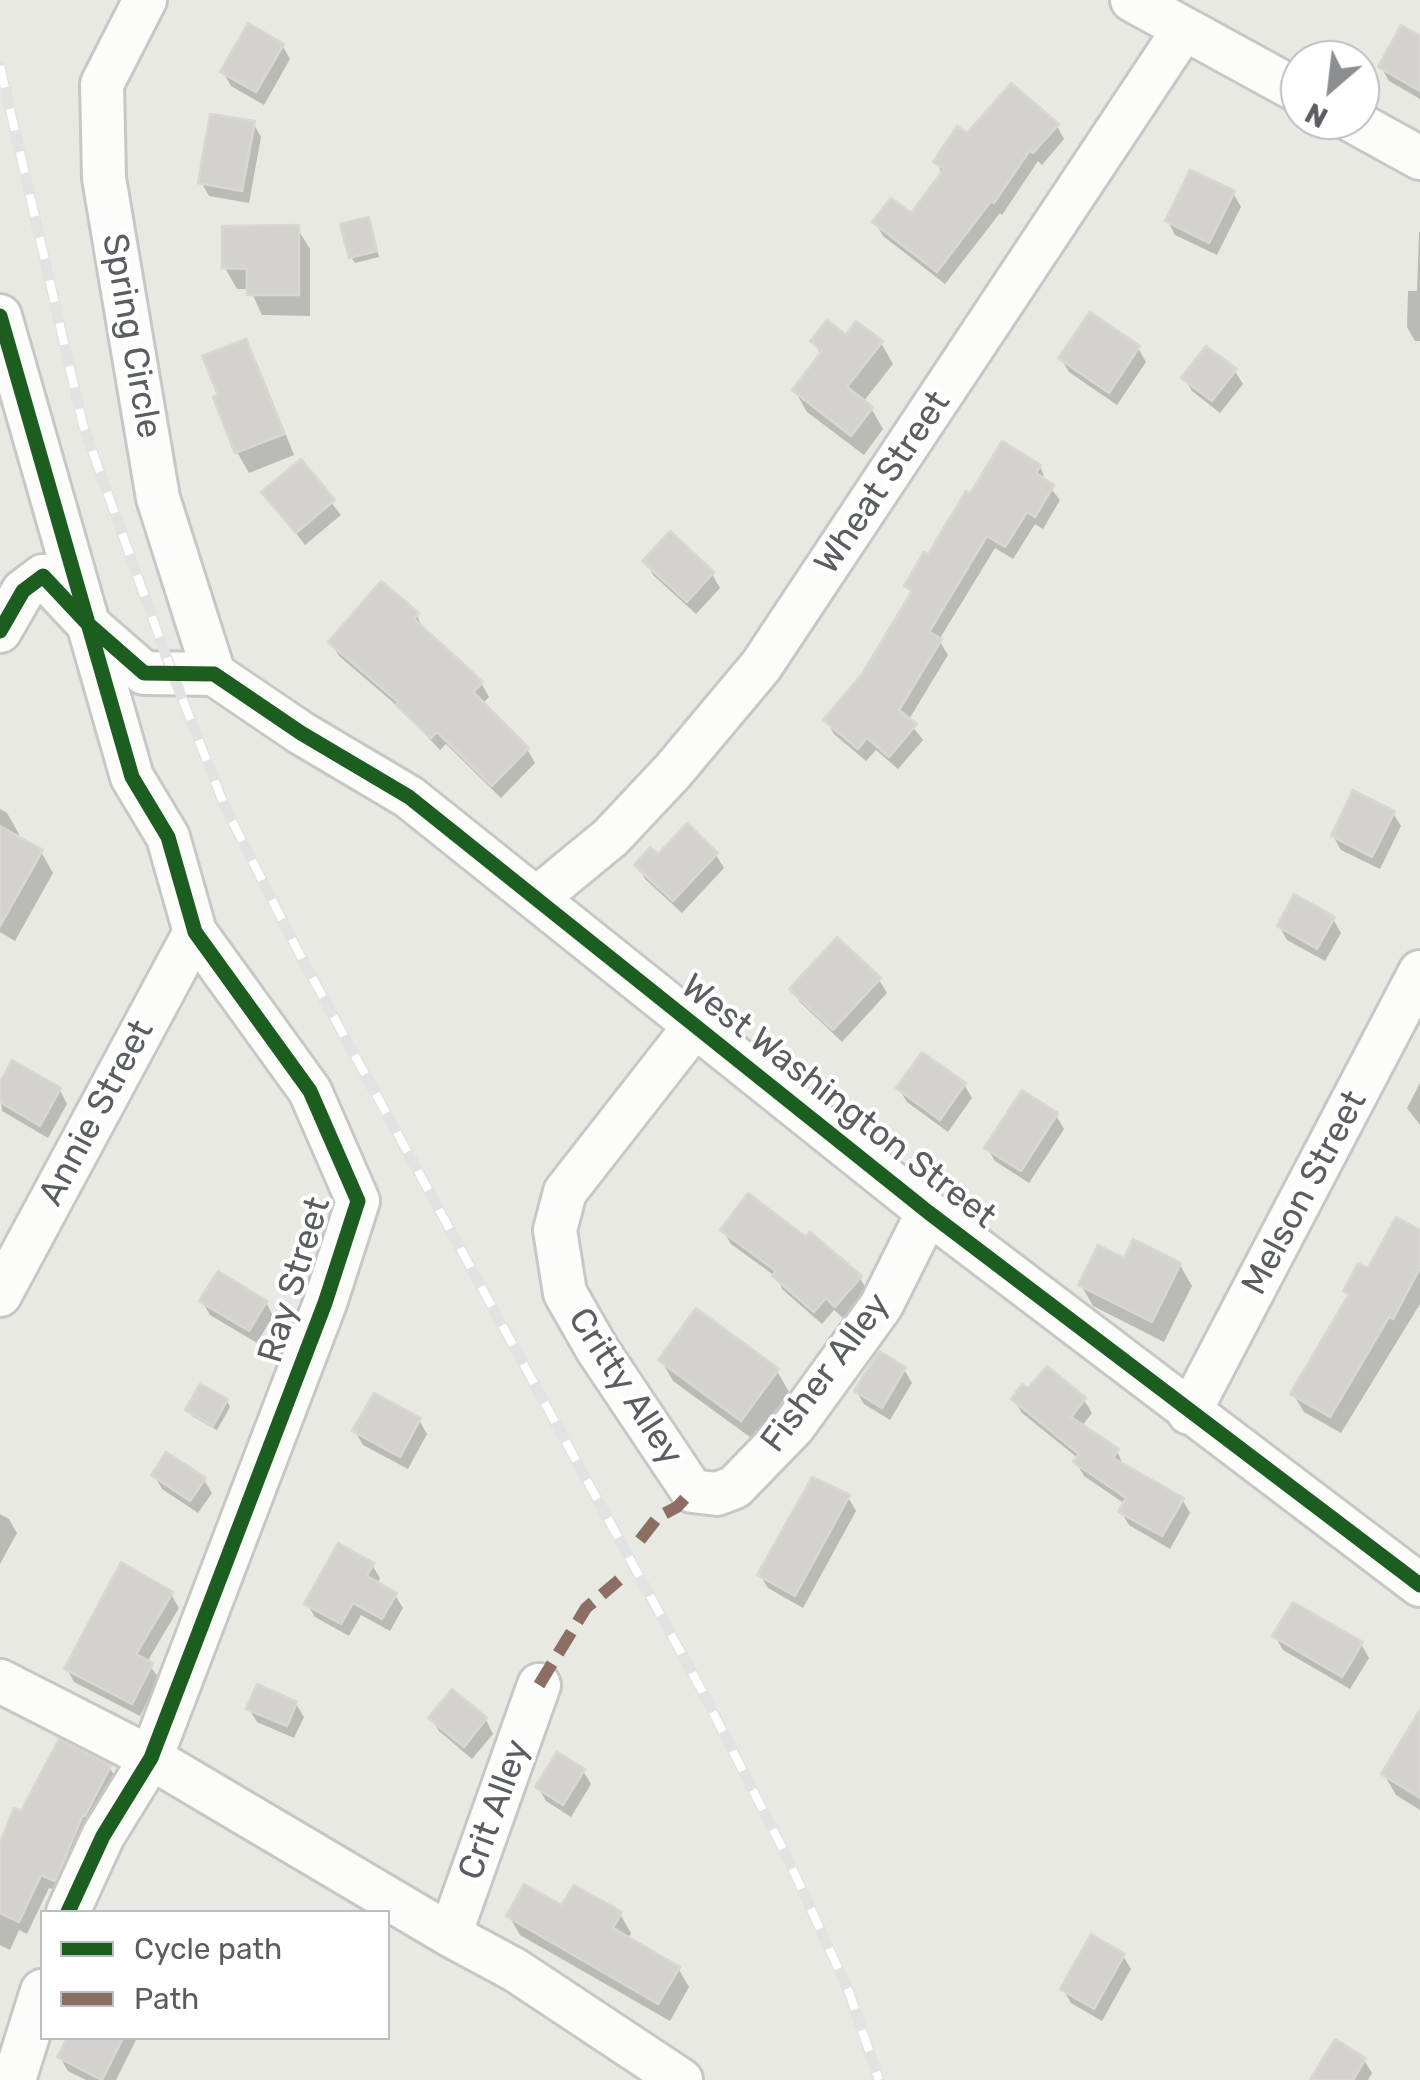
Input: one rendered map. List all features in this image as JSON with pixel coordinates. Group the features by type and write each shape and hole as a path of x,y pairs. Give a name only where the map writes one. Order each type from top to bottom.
{"street":[{"name":"Spring Circle","path":"145,0 102,84 104,178 158,498 214,674"},
{"path":"1132,0 1280,81"},
{"name":"Wheat Street","path":"536,898 611,836 761,666 1184,29"},
{"path":"1380,136 1420,158"},
{"path":"0,316 88,624"},
{"path":"0,630 23,591 42,576 88,624 144,673 214,674"},
{"name":"Ray Street","path":"69,1910 102,1836 151,1758 326,1303 358,1201 310,1091 195,932 168,837 132,777 88,624"},
{"name":"West Washington Street","path":"214,674 301,733 409,797 928,1212 1420,1585"},
{"name":"Annie Street","path":"0,1295 195,932"},
{"name":"Melson Street","path":"1190,1413 1420,972"},
{"name":"Critty Alley","path":"692,1491 596,1349 565,1293 556,1230 565,1192 694,1027"},
{"name":"Fisher Alley","path":"692,1491 716,1494 735,1488 794,1426 881,1306 928,1212"},
{"path":"0,1681 151,1758 515,1970 681,2080"},
{"name":"Crit Alley","path":"450,1935 540,1685"},
{"path":"14,2080 40,1997"}],"building":[{"path":"248,23 284,44 256,92 220,72"},
{"path":"1401,25 1420,36 1420,91 1380,68"},
{"path":"1011,83 1059,124 1033,153 1030,150 994,203 991,201 937,272 872,222 891,198 911,213 944,169 933,162 957,126 967,133"},
{"path":"210,114 255,121 242,191 198,183"},
{"path":"1190,170 1235,191 1209,243 1165,221"},
{"path":"369,217 377,251 349,258 340,224"},
{"path":"299,225 299,295 247,295 247,269 222,268 222,226"},
{"path":"1090,312 1140,346 1109,393 1058,358"},
{"path":"827,320 846,335 856,321 883,341 847,387 873,407 851,436 792,390 822,351 810,341"},
{"path":"246,339 284,434 235,453 202,356"},
{"path":"1206,346 1237,369 1212,401 1181,378"},
{"path":"1002,441 1041,465 1036,473 1054,485 1035,517 1027,512 1005,547 987,536 929,632 942,639 899,710 917,724 889,757 867,738 858,749 823,720 862,674 912,591 904,586 924,552 928,554"},
{"path":"301,459 335,500 296,533 261,492"},
{"path":"670,531 714,572 687,602 642,561"},
{"path":"381,581 419,613 414,619 483,682 473,692 529,748 492,786 437,732 431,738 396,705 398,702 328,642"},
{"path":"1353,790 1395,811 1372,857 1331,836"},
{"path":"687,823 718,853 673,901 634,865 650,847 658,854"},
{"path":"0,826 43,850 0,926"},
{"path":"1294,894 1335,917 1317,949 1277,926"},
{"path":"837,937 881,978 833,1030 789,989"},
{"path":"922,1052 966,1083 940,1120 896,1088"},
{"path":"12,1060 61,1088 40,1126 0,1102 0,1082"},
{"path":"1022,1090 1058,1113 1021,1171 984,1148"},
{"path":"748,1193 806,1237 810,1232 862,1276 835,1307 826,1298 814,1312 772,1276 776,1271 720,1230"},
{"path":"1396,1217 1420,1230 1420,1268 1393,1319 1389,1317 1330,1417 1290,1394 1349,1294 1343,1291 1358,1263 1368,1268"},
{"path":"1133,1239 1181,1263 1152,1322 1078,1285 1098,1245 1124,1258"},
{"path":"218,1271 267,1301 249,1331 199,1301"},
{"path":"696,1308 779,1369 741,1421 658,1360"},
{"path":"879,1351 906,1367 882,1408 854,1391"},
{"path":"1047,1366 1086,1398 1071,1417 1119,1449 1113,1458 1184,1498 1162,1536 1118,1512 1126,1498 1073,1462 1079,1454 1011,1399 1022,1384 1028,1388"},
{"path":"200,1384 228,1399 213,1426 185,1410"},
{"path":"374,1393 421,1418 400,1457 352,1431"},
{"path":"166,1452 206,1478 190,1501 151,1475"},
{"path":"812,1477 850,1495 795,1596 757,1575"},
{"path":"338,1543 374,1563 367,1576 397,1593 382,1619 353,1603 341,1624 304,1604"},
{"path":"121,1562 173,1592 136,1654 153,1663 132,1704 64,1669"},
{"path":"1293,1602 1363,1642 1342,1677 1272,1636"},
{"path":"257,1684 297,1702 287,1726 246,1709"},
{"path":"452,1689 487,1718 464,1747 428,1718"},
{"path":"1420,1710 1420,1798 1381,1774"},
{"path":"59,1739 111,1766 83,1815 55,1881 41,1875 19,1922 0,1913 0,1843 14,1808 21,1811"},
{"path":"557,1752 585,1769 563,1805 535,1787"},
{"path":"524,1884 562,1905 574,1885 622,1912 613,1928 680,1967 658,2004 506,1916"},
{"path":"1091,1934 1125,1954 1094,2009 1060,1989"},
{"path":"1335,2039 1366,2058 1353,2080 1310,2080"},
{"path":"66,2040 122,2040 102,2080 57,2057"}],"railway":[{"path":"0,66 83,425 225,807 301,957 702,1691 787,1857 849,1992 879,2080"}],"marked path":[{"path":"640,1540 658,1517 677,1507 692,1491"},
{"path":"539,1685 586,1608 619,1580"}],"cycle path":[{"path":"0,316 132,777 168,837 195,932 310,1091 358,1201 325,1303 151,1758 103,1836 69,1910"},
{"path":"0,631 23,591 43,576 88,624 144,673 214,674 301,733 409,797 928,1212 1420,1585"}]}
